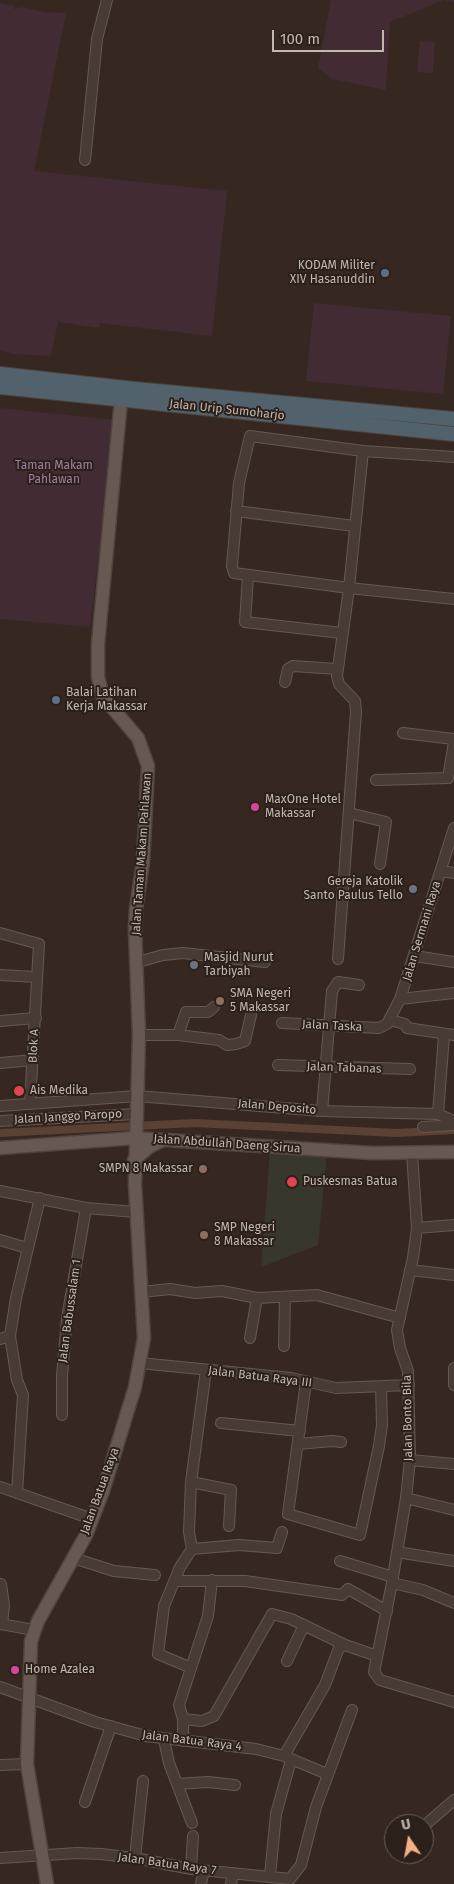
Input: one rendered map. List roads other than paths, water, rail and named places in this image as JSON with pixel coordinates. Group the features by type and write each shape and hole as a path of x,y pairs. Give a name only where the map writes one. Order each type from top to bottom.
{"highway":[{"name":"Jalan Urip Sumoharjo","path":"0,374 227,403 372,425 454,434"},
{"name":"Jalan Urip Sumoharjo","path":"0,387 121,400 227,403 373,411 454,419"},
{"path":"372,425 373,411"}],"main road":[{"name":"Jalan Taman Makam Pahlawan","path":"121,400 98,644 98,678 103,697 138,738 148,766 143,862 136,909 139,1035 136,1116"},
{"name":"Jalan Batua Raya","path":"47,1884 27,1764 31,1641 34,1630 92,1519 131,1402 140,1364 144,1338 134,1160 136,1116"},
{"name":"Jalan Abdullah Daeng Sirua","path":"0,1148 134,1136 165,1140 311,1150 412,1153 454,1152"},
{"path":"134,1160 154,1143 165,1140"}],"street":[{"path":"85,160 97,39 107,0"},
{"path":"454,457 363,451 250,436 240,475 232,570 234,573 248,576 454,599"},
{"path":"338,959 356,705 352,696 339,684 337,669 349,588 363,451"},
{"path":"236,510 354,526"},
{"path":"248,576 245,622 342,633"},
{"path":"285,682 288,669 293,666 337,669"},
{"path":"376,780 451,778 454,741 403,733"},
{"path":"349,814 386,822 380,864"},
{"name":"Jalan Sermani Raya","path":"381,1028 390,1020 400,998 415,956 454,828"},
{"path":"441,871 454,873"},
{"name":"Blok A","path":"0,933 39,944 30,1104"},
{"path":"138,962 163,955 183,953 265,962"},
{"path":"415,956 454,962"},
{"path":"0,975 36,977"},
{"path":"322,1111 328,1026 334,985 338,982 359,985"},
{"path":"400,998 454,993"},
{"path":"178,1035 186,1012 208,1012 214,1007"},
{"path":"139,1035 178,1035 219,1040 227,1045 242,1042 248,1036 251,1015"},
{"name":"Blok A","path":"0,1021 36,1018"},
{"path":"390,1020 405,1024 408,1028 449,1035 436,1115 428,1127 454,1126"},
{"name":"Jalan Taska","path":"282,1023 381,1028"},
{"path":"0,1063 33,1060"},
{"name":"Jalan Tabanas","path":"278,1065 325,1068 410,1069"},
{"name":"Jalan Deposito","path":"30,1104 137,1096 322,1111 436,1115"},
{"path":"0,1106 30,1104"},
{"path":"436,1115 454,1121"},
{"name":"Jalan Janggo Paropo","path":"0,1121 136,1116"},
{"name":"Jalan Bonto Bila","path":"412,1153 417,1228 397,1330 409,1384 410,1460 393,1580 374,1672 380,1680 454,1702"},
{"path":"0,1191 86,1208 136,1212"},
{"path":"17,1493 23,1395 5,1337 40,1198"},
{"name":"Jalan Babussalam 1","path":"62,1415 62,1376 67,1318 86,1208"},
{"path":"417,1228 454,1224"},
{"path":"0,1240 27,1248"},
{"path":"410,1270 454,1275"},
{"path":"142,1292 170,1289 198,1293 227,1291 257,1298 326,1296 400,1318"},
{"path":"284,1346 285,1296"},
{"path":"250,1338 257,1298"},
{"name":"Jalan Batua Raya III","path":"140,1364 306,1382 336,1388 409,1384"},
{"path":"454,1368 454,1385"},
{"path":"190,1667 158,1654 164,1606 192,1549 190,1532 191,1482 206,1370"},
{"path":"306,1382 288,1514 360,1535 382,1425 381,1386"},
{"path":"221,1423 300,1431"},
{"path":"298,1444 341,1442"},
{"path":"410,1460 454,1464"},
{"path":"191,1482 231,1490 229,1526"},
{"path":"0,1487 92,1519"},
{"path":"406,1498 454,1510"},
{"path":"192,1549 240,1545 277,1548 282,1532"},
{"path":"397,1552 454,1561"},
{"path":"73,1558 114,1571 155,1576"},
{"path":"340,1561 454,1603"},
{"path":"183,1741 184,1719 179,1705 208,1616 212,1580"},
{"path":"175,1581 247,1581 342,1595 349,1590 387,1611"},
{"path":"1,1584 4,1605 1,1624 34,1630"},
{"path":"184,1719 202,1720 214,1716 272,1614 304,1625 345,1645 378,1656"},
{"path":"287,1661 304,1625"},
{"path":"270,1876 276,1814 287,1758 325,1685 339,1648 345,1645"},
{"name":"Jalan Batua Raya 4","path":"0,1687 111,1726 164,1740 240,1746 287,1758 327,1774"},
{"name":"Jalan Batua Raya 7","path":"0,1858 77,1853 135,1858 191,1869 270,1876 291,1882 301,1865 327,1774 352,1710"},
{"path":"85,1802 111,1726"},
{"path":"164,1740 177,1784 192,1823"},
{"path":"0,1765 27,1764"},
{"path":"135,1858 143,1781"},
{"path":"177,1784 208,1782 235,1785"},
{"path":"434,1817 454,1800"},
{"path":"191,1869 193,1836"},
{"path":"201,1884 204,1870"},
{"path":"231,1884 233,1873"}],"waterway":[{"path":"0,1133 194,1123 397,1133 454,1130"}],"place":[{"name":"KODAM Militer XIV Hasanuddin","path":"385,273"},
{"name":"Balai Latihan Kerja Makassar","path":"56,700"},
{"name":"MaxOne Hotel Makassar","path":"255,807"},
{"name":"Gereja Katolik Santo Paulus Tello","path":"413,889"},
{"name":"Masjid Nurut Tarbiyah","path":"194,965"},
{"name":"SMA Negeri 5 Makassar","path":"220,1001"},
{"name":"Ais Medika","path":"19,1091"},
{"name":"SMPN 8 Makassar","path":"203,1169"},
{"name":"Puskesmas Batua","path":"292,1182"},
{"name":"SMP Negeri 8 Makassar","path":"204,1235"},
{"name":"Home Azalea","path":"15,1670"}],"park label":[{"name":"Taman Makam Pahlawan","path":"54,473"}]}
